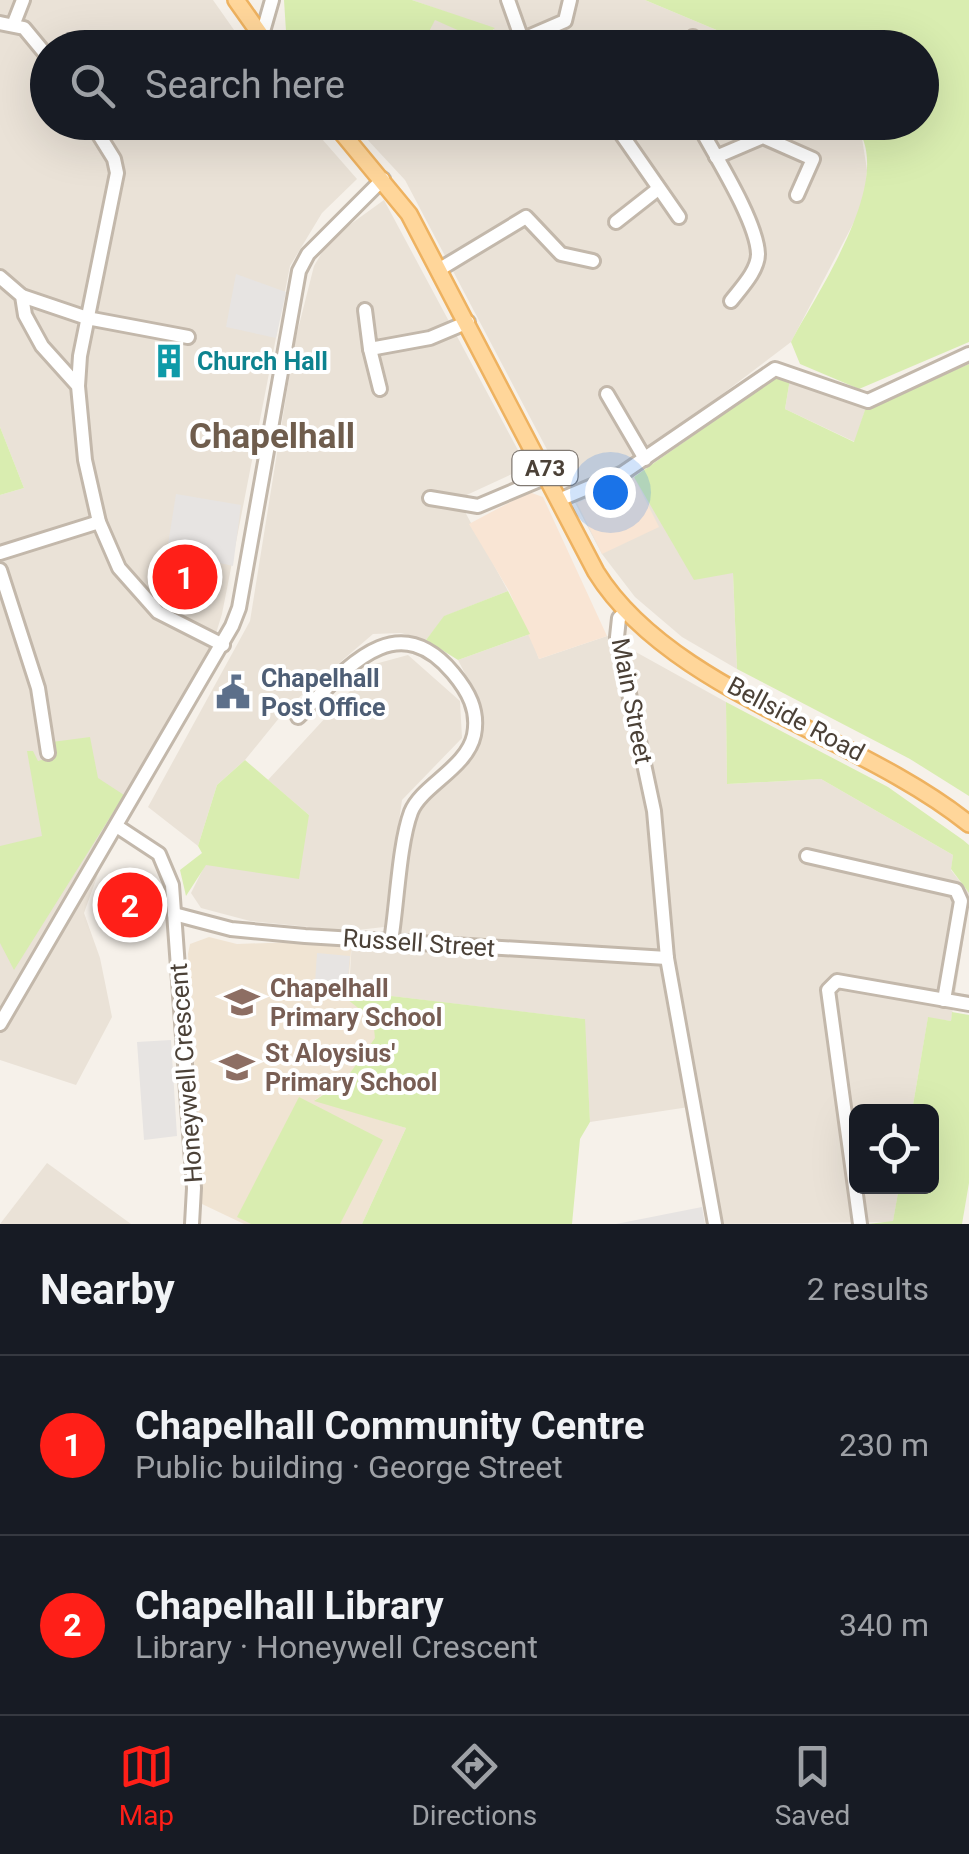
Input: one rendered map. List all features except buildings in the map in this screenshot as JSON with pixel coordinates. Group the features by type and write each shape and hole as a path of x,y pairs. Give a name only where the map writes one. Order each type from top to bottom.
{"main road":[{"path":"236,0 257,30"},
{"name":"A73","path":"349,140 383,180"},
{"name":"Main Street","path":"383,180 410,214 596,572 625,612"},
{"name":"Bellside Road","path":"625,612 687,660 872,759 969,824"}],"street":[{"path":"23,0 7,23 24,28 30,35"},
{"path":"268,30 272,0"},
{"path":"508,0 518,30"},
{"path":"549,30 565,21 570,0"},
{"path":"102,140 117,173 78,386 85,460 99,522 119,568 143,598 158,612 223,645"},
{"path":"625,140 679,217"},
{"path":"707,140 735,192 758,254 751,274 731,301"},
{"path":"716,156 746,140"},
{"path":"781,140 813,160 798,195"},
{"path":"0,1024 223,645 239,608 299,271 308,254 383,180"},
{"path":"616,222 658,189"},
{"path":"440,269 526,217 561,254 593,262"},
{"path":"0,277 22,296 88,318 188,337"},
{"path":"22,296 25,315 42,346 78,386"},
{"path":"366,310 380,389"},
{"path":"370,349 430,338 468,322"},
{"path":"561,499 645,459 775,368 868,401 969,354"},
{"path":"608,394 645,459"},
{"path":"430,498 478,506 549,476"},
{"path":"0,553 99,522"},
{"path":"0,570 38,688 48,753"},
{"name":"Main Street","path":"625,612 619,618 616,637 654,811 666,958 715,1224"},
{"path":"298,717 366,650 390,643 416,645 438,655 472,696 474,737 452,772 412,809 392,942"},
{"name":"Honeywell Crescent","path":"118,827 150,847 164,863 174,914 194,1188 192,1224"},
{"path":"807,856 956,890 960,901 944,1000"},
{"name":"Russell Street","path":"174,914 230,929 666,958"},
{"path":"860,1224 828,990 837,982 969,1004"}],"shaded area":[{"path":"0,0 213,0 234,30 30,30 30,140 323,140 357,179 322,213 290,266 222,614 209,656 127,793 84,913 100,958 112,1017 76,1085 0,1060 0,495 24,488 0,427"},
{"path":"412,0 645,0 716,30 493,30"},
{"path":"434,19 459,30 429,30"},
{"path":"368,140 862,140 867,170 864,203 791,342 629,465 634,477 733,573 737,669 682,637 635,597 602,554 405,180"},
{"path":"384,200 527,467 458,499 508,591 445,616 426,640 401,633 373,634 288,707 245,760 217,785 198,846 148,807 250,621 295,341 314,266 330,239"},
{"path":"236,274 286,292 276,338 226,327"},
{"path":"790,379 866,407 855,442 785,409"},
{"path":"634,477 659,527 602,554 577,503"},
{"path":"529,492 543,497 607,636 539,659 509,591 469,524"},
{"path":"176,494 241,505 233,566 167,551"},
{"path":"530,634 539,659 607,636 726,702 727,784 821,779 953,855 951,870 969,893 969,902 951,1021 928,1018 913,1104 849,1104 849,1194 898,1194 893,1222 706,1224 689,1107 590,1122 584,1019 349,991 352,940 393,944 415,811 457,772 478,736 475,693 458,660"},
{"path":"408,655 460,701 462,738 402,800 384,927 349,931 250,921 201,908 191,893 205,865 309,815 268,780 375,664"},
{"path":"209,937 237,944 352,940 347,998 373,1020 376,1038 345,1080 315,1100 406,1128 362,1224 244,1224 202,1204 188,954 190,944"},
{"path":"317,953 350,956 346,1001 314,997"},
{"path":"171,1040 177,1136 144,1140 137,1042"},
{"path":"47,1163 131,1224 0,1224"},
{"path":"702,1207 705,1224 616,1224"}],"green space":[{"path":"284,0 412,0 495,28 458,30 435,20 430,30 286,30"},
{"path":"645,0 969,0 969,342 859,389 800,364 791,342 834,264 861,202 867,172 862,140 939,140 939,30 716,30"},
{"path":"969,364 969,796 910,759 737,669 733,573 694,580 634,477 775,378 790,379 785,409 854,442 866,407"},
{"path":"0,427 24,488 0,495"},
{"path":"508,591 530,634 458,660 426,640 444,616"},
{"path":"726,702 888,787 963,840 969,845 969,893 951,869 953,855 821,779 727,784"},
{"path":"90,737 98,778 124,795 14,970 0,943 0,846 42,836 27,751 33,751 38,761 54,756 52,742"},
{"path":"245,760 309,815 299,879 206,865 186,896 180,870 202,853 198,846 217,785"},
{"path":"349,991 585,1019 590,1122 580,1139 572,1224 362,1224 406,1128 314,1101 345,1080 375,1038 373,1020 347,999"},
{"path":"952,1012 969,1015 969,1183 962,1224 868,1224 893,1221 898,1194 939,1194 939,1104 913,1104 928,1017 951,1021"},
{"path":"299,1097 383,1140 340,1224 251,1224 237,1217"}],"place":[{"name":"Church Hall","path":"169,361"},
{"name":"Chapelhall Community Centre","path":"185,577"},
{"name":"Chapelhall Post Office","path":"233,692"},
{"name":"Chapelhall Library","path":"130,905"},
{"name":"Chapelhall Primary School","path":"242,1002"},
{"name":"St Aloysius' Primary School","path":"237,1067"}],"district":[{"name":"Chapelhall","path":"272,436"}]}
